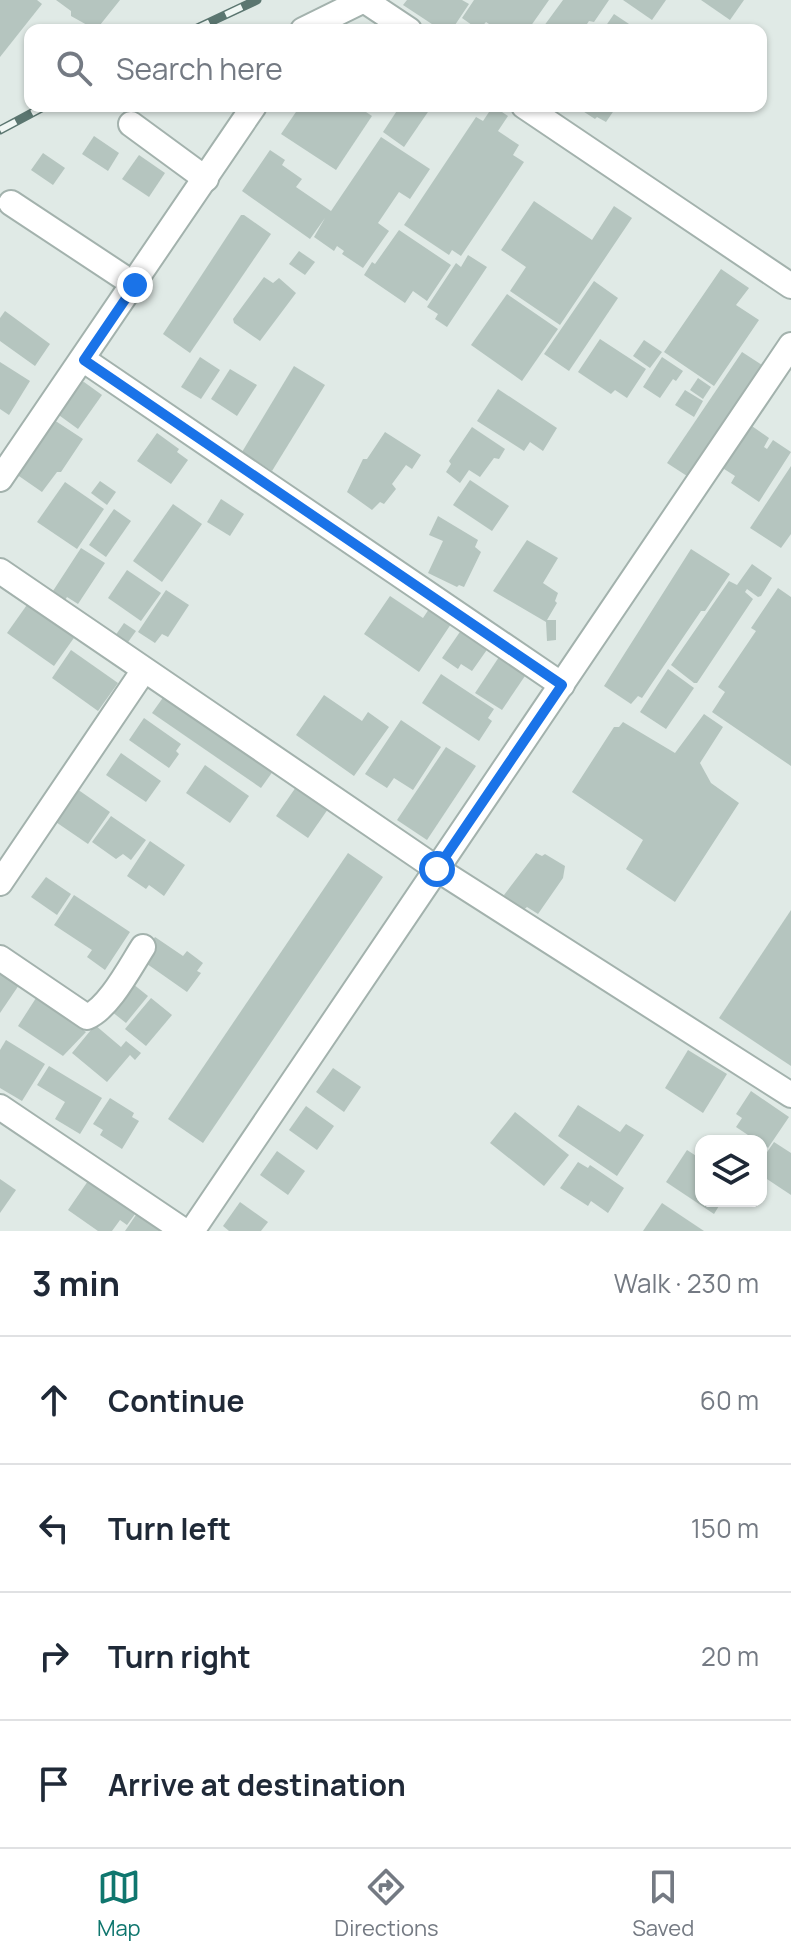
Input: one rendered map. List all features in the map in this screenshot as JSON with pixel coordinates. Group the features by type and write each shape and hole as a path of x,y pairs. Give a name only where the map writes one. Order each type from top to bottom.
{"street":[{"path":"315,24 364,0 400,24"},
{"path":"0,479 84,360 250,112"},
{"path":"533,112 791,286"},
{"path":"131,124 206,179"},
{"path":"11,203 135,285"},
{"path":"192,1231 791,345"},
{"path":"84,360 562,685"},
{"path":"0,571 437,869 791,1095"},
{"path":"0,883 144,670"},
{"path":"0,958 87,1017 94,1014 118,985 143,947"},
{"path":"0,1107 184,1231"}],"building":[{"path":"0,0 37,0 42,4 0,57"},
{"path":"56,0 120,0 101,24 85,24 71,16 71,11"},
{"path":"407,0 462,0 469,4 456,24 432,24 403,5"},
{"path":"474,0 549,0 532,24 470,24 462,18"},
{"path":"563,0 609,0 594,22 545,24"},
{"path":"623,0 666,0 652,20"},
{"path":"701,0 744,0 730,20"},
{"path":"614,14 629,24 607,24"},
{"path":"296,112 366,112 372,116 336,170 281,134"},
{"path":"396,112 428,112 404,147 383,132"},
{"path":"489,112 502,112 508,116 498,131 519,145 513,155 524,162 461,256 452,250 449,255 404,225 476,117 483,121"},
{"path":"584,112 613,112 606,122 597,117 595,119"},
{"path":"94,136 119,153 108,171 82,154"},
{"path":"381,137 430,169 410,199 399,192 378,223 389,231 363,268 342,254 344,251 337,246 334,251 314,237 325,218 310,239 242,191 270,150 285,160 282,165 302,179 296,187 331,211"},
{"path":"43,153 65,168 53,185 31,170"},
{"path":"139,155 165,173 149,197 122,179"},
{"path":"534,201 592,240 614,206 632,218 560,325 510,291 526,267 501,250"},
{"path":"241,215 271,234 190,353 163,334"},
{"path":"399,230 451,265 427,301 413,291 405,303 364,275"},
{"path":"299,251 315,262 305,275 289,264"},
{"path":"468,255 487,267 447,327 435,319 438,314 427,307 456,263 461,267"},
{"path":"721,269 749,288 736,305 759,320 714,386 664,352"},
{"path":"264,277 273,283 279,278 296,293 260,341 234,323 233,319"},
{"path":"594,281 618,298 569,371 544,354"},
{"path":"507,294 558,329 522,381 471,345"},
{"path":"5,311 50,344 35,366 0,341 0,318"},
{"path":"600,339 646,369 627,398 615,390 611,394 578,372"},
{"path":"644,340 662,352 650,368 633,356"},
{"path":"742,352 762,365 687,476 667,463"},
{"path":"200,357 220,370 201,399 181,387"},
{"path":"662,357 683,371 676,381 673,379 660,398 643,387"},
{"path":"0,362 30,381 9,415 0,409"},
{"path":"294,366 325,385 272,471 242,452"},
{"path":"230,369 257,385 237,416 211,399"},
{"path":"698,378 711,387 703,399 690,390"},
{"path":"84,382 102,395 78,429 56,413 77,383"},
{"path":"498,389 557,428 543,451 530,442 524,451 477,421"},
{"path":"685,390 703,401 694,417 675,405"},
{"path":"54,420 83,439 61,472 57,472 42,492 16,474"},
{"path":"749,424 769,438 764,447 767,449 773,440 791,452 759,502 731,483 735,476 721,467"},
{"path":"472,427 505,449 480,477 469,470 460,483 446,472 451,464 449,461"},
{"path":"385,432 421,455 412,469 406,465 392,484 396,489 384,504 380,502 372,510 347,492 363,459 367,459"},
{"path":"157,433 188,460 171,484 137,461"},
{"path":"791,466 791,534 781,548 750,528"},
{"path":"470,480 509,506 492,531 453,505"},
{"path":"100,481 116,492 107,505 91,493"},
{"path":"65,482 104,509 77,549 37,522"},
{"path":"221,499 244,514 230,536 207,522"},
{"path":"173,504 202,524 162,582 133,561"},
{"path":"114,509 131,521 106,557 89,545"},
{"path":"438,516 478,540 475,547 481,552 464,587 457,587 428,573 443,541 429,535"},
{"path":"527,540 558,558 543,583 558,593 557,603 547,620 556,620 556,640 547,641 546,622 493,591"},
{"path":"81,548 105,563 78,604 67,597 64,602 51,594"},
{"path":"691,549 730,574 642,698 638,696 631,704 604,686"},
{"path":"752,564 772,578 761,596 747,589 745,592 753,599 697,683 694,683 671,665 729,581 737,585"},
{"path":"127,570 161,593 141,621 108,598"},
{"path":"778,588 791,597 791,766 712,712 725,692 718,687 756,631 751,628"},
{"path":"166,590 189,605 168,637 162,634 155,643 138,632"},
{"path":"390,596 423,618 429,609 451,624 419,672 364,634"},
{"path":"29,602 76,635 54,666 7,633"},
{"path":"124,623 136,631 126,645 115,636"},
{"path":"464,626 491,644 472,671 461,664 458,669 442,658"},
{"path":"71,650 118,683 98,711 52,678"},
{"path":"503,651 527,673 502,710 475,693"},
{"path":"668,669 694,688 666,729 640,712"},
{"path":"441,674 494,709 488,718 492,721 479,741 422,703"},
{"path":"167,692 276,767 261,788 152,713"},
{"path":"324,695 362,721 368,712 389,727 354,776 296,735"},
{"path":"704,714 723,727 700,763 711,783 739,803 675,902 626,869 643,840 572,792 614,727 619,727 623,722 675,753"},
{"path":"144,718 181,744 176,751 179,754 169,768 129,740"},
{"path":"401,720 441,747 413,790 394,778 387,788 365,774"},
{"path":"446,747 476,766 427,840 397,820"},
{"path":"121,753 161,781 146,802 106,775"},
{"path":"205,765 249,796 230,823 186,793"},
{"path":"296,787 328,809 308,838 276,816"},
{"path":"77,789 110,812 88,844 50,818"},
{"path":"111,816 146,840 131,860 123,854 116,859 92,842"},
{"path":"150,841 185,865 164,896 149,885 146,889 127,876"},
{"path":"348,853 383,877 203,1143 168,1119"},
{"path":"536,853 545,854 565,866 563,878 538,914 527,907 521,912 508,904 504,895"},
{"path":"46,877 71,894 57,915 31,897"},
{"path":"74,895 130,932 105,970 87,957 92,950 54,925"},
{"path":"791,910 791,1066 719,1018"},
{"path":"155,937 183,956 187,951 203,963 197,971 201,973 187,992 140,959"},
{"path":"0,972 19,985 0,1013"},
{"path":"128,980 148,996 126,1023 106,1007"},
{"path":"36,998 86,1032 63,1056 18,1026"},
{"path":"151,998 172,1015 146,1046 125,1029"},
{"path":"95,1025 121,1047 126,1041 141,1053 135,1060 130,1055 107,1082 72,1053"},
{"path":"6,1040 45,1064 22,1101 0,1088 0,1050"},
{"path":"688,1050 727,1074 703,1113 665,1088"},
{"path":"49,1066 102,1098 80,1134 55,1119 65,1102 37,1085"},
{"path":"333,1068 361,1087 344,1112 316,1092"},
{"path":"751,1091 789,1117 768,1148 767,1135 748,1135 736,1127 742,1118 736,1114"},
{"path":"110,1098 134,1113 132,1117 139,1121 122,1149 100,1135 103,1130 93,1124"},
{"path":"578,1105 620,1132 626,1124 644,1135 617,1176 558,1136"},
{"path":"306,1106 334,1126 317,1150 289,1130"},
{"path":"515,1112 569,1155 544,1186 490,1143"},
{"path":"774,1142 791,1153 791,1195 767,1179 767,1152"},
{"path":"687,1150 695,1155 695,1201 666,1182"},
{"path":"277,1151 305,1171 288,1195 260,1175"},
{"path":"578,1162 588,1168 590,1165 624,1188 608,1213 591,1201 588,1206 560,1188"},
{"path":"0,1179 16,1190 0,1213"},
{"path":"88,1181 135,1214 127,1225 120,1220 112,1231 98,1231 68,1210"},
{"path":"240,1202 268,1222 261,1231 229,1231 223,1226"},
{"path":"662,1203 704,1231 643,1231"},
{"path":"704,1207 718,1207 714,1214"},
{"path":"138,1212 165,1231 125,1231"}],"railway":[{"path":"206,24 257,0"},
{"path":"0,130 34,112"}],"route":[{"path":"135,285 84,360 562,685 437,869"}]}
